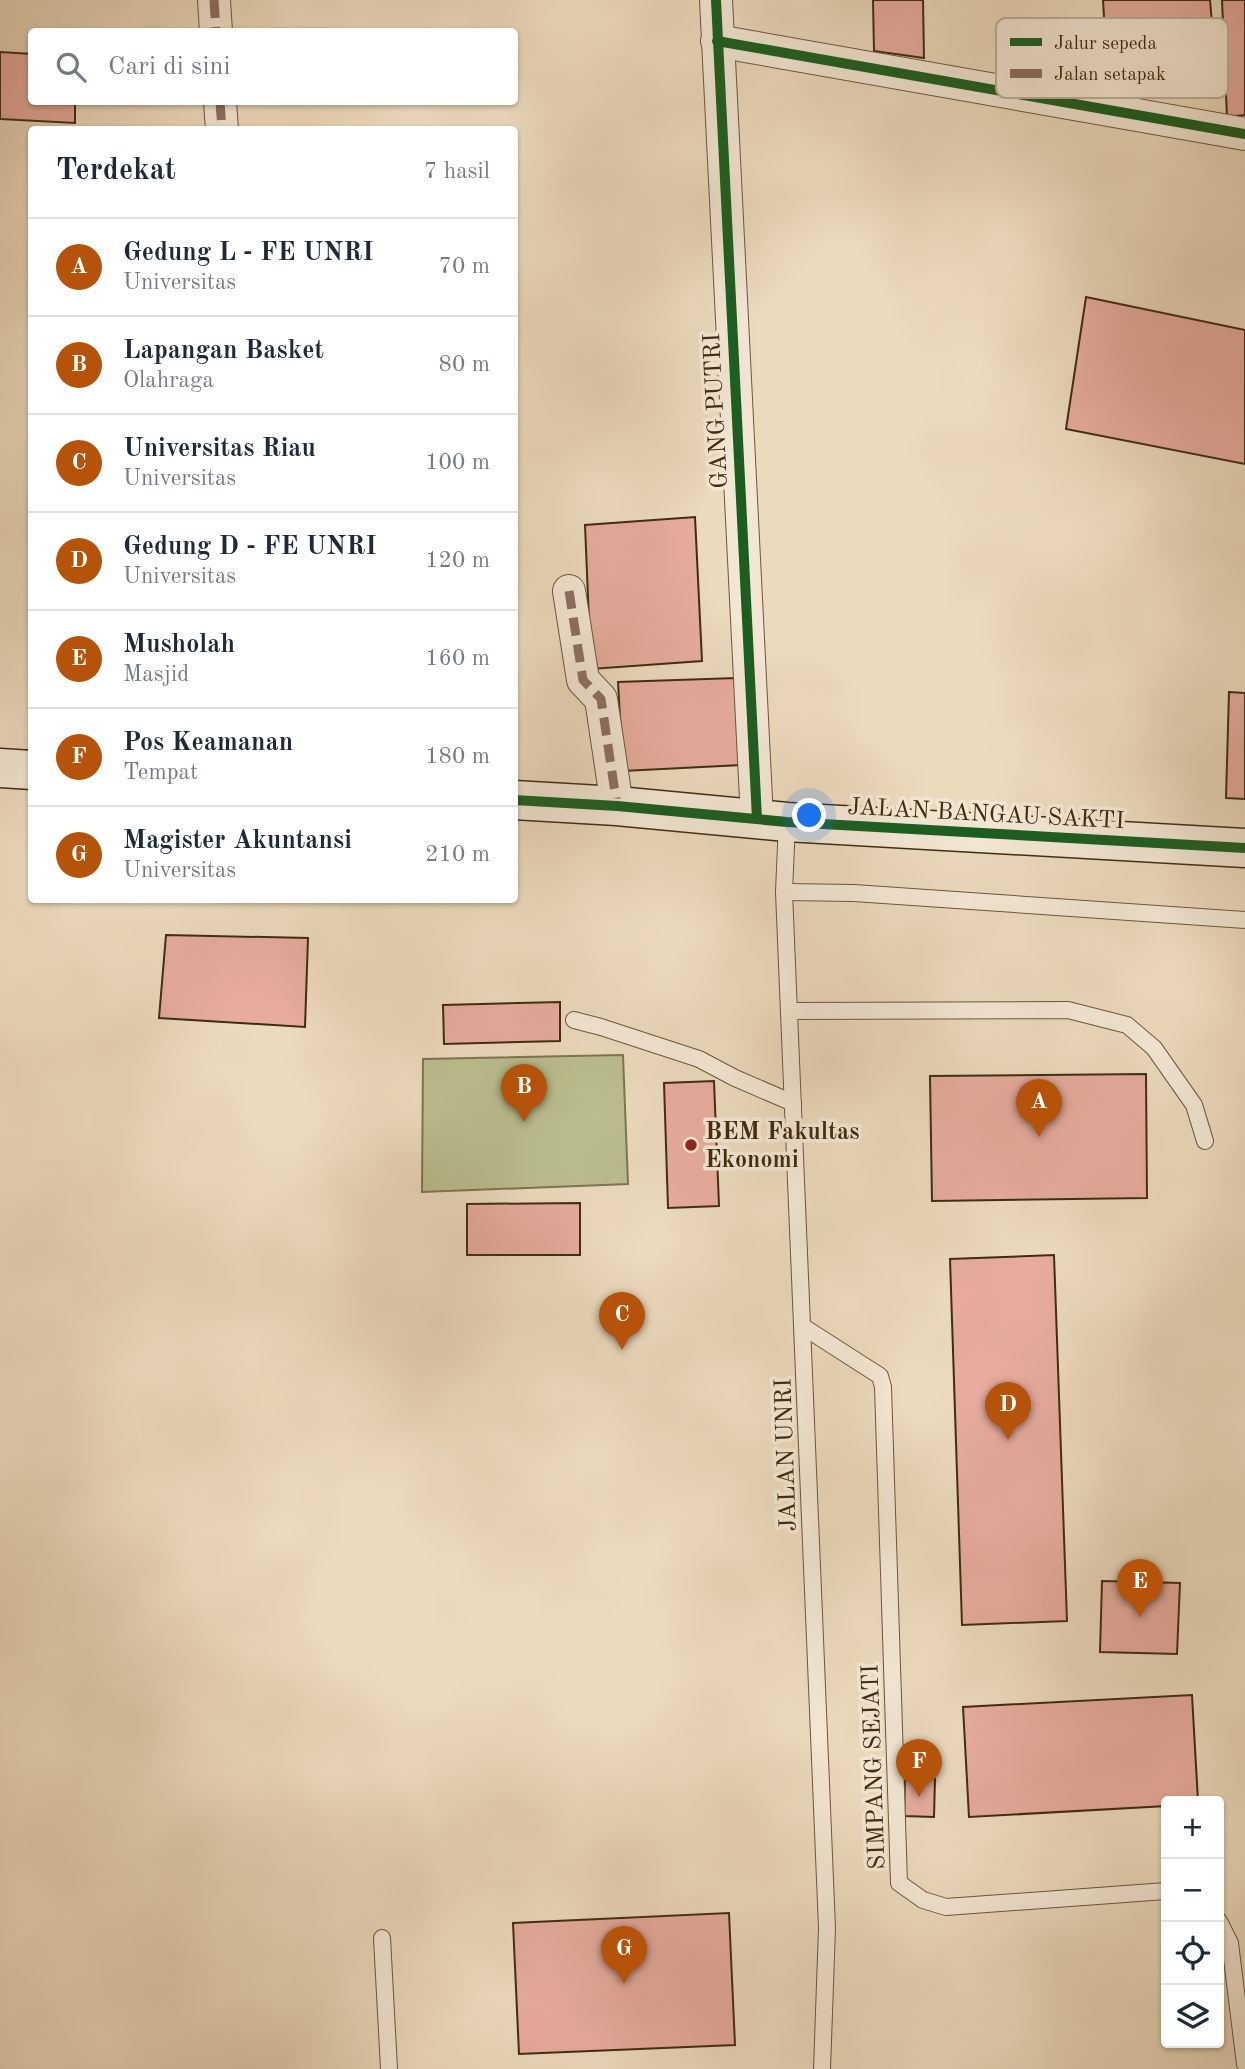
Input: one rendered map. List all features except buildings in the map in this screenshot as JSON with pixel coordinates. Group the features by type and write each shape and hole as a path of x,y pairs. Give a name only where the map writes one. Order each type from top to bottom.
{"street":[{"path":"214,0 216,28"},
{"name":"GANG PUTRI","path":"716,0 777,827"},
{"path":"717,41 996,90"},
{"path":"1041,98 1245,134"},
{"path":"220,105 222,126"},
{"path":"569,591 583,680 601,699 617,806"},
{"path":"0,768 28,770"},
{"name":"JALAN BANGAU SAKTI","path":"518,800 617,806 777,827 1245,848"}],"lane":[{"name":"JALAN UNRI","path":"777,827 784,892 790,1011 827,1928 822,2069"},
{"path":"784,892 853,893 1245,920"},
{"path":"790,1011 1068,1010 1127,1024 1154,1048 1194,1105 1205,1141"},
{"path":"574,1020 699,1059 793,1103"},
{"name":"SIMPANG SEJATI","path":"803,1326 880,1376 883,1387 899,1883 923,1900 946,1907 1161,1891"},
{"path":"1220,1922 1230,1942 1245,2064"},
{"path":"382,1938 389,2069"}],"green space":[{"path":"623,1055 628,1184 422,1192 423,1059"}],"marked path":[{"path":"214,0 216,28"},
{"path":"220,105 222,126"},
{"path":"569,591 583,680 601,699 617,806"}],"cycle path":[{"path":"716,0 757,819"},
{"path":"717,41 996,90"},
{"path":"1041,98 1245,134"},
{"path":"518,800 617,806 787,822 1245,848"}],"place":[{"name":"Lapangan Basket","path":"524,1122"},
{"name":"Gedung L - FE UNRI","path":"1039,1137"},
{"name":"BEM Fakultas Ekonomi","path":"691,1145"},
{"name":"Universitas Riau","path":"622,1350"},
{"name":"Gedung D - FE UNRI","path":"1008,1440"},
{"name":"Musholah","path":"1140,1617"},
{"name":"Pos Keamanan","path":"919,1797"},
{"name":"Magister Akuntansi","path":"624,1984"}]}
